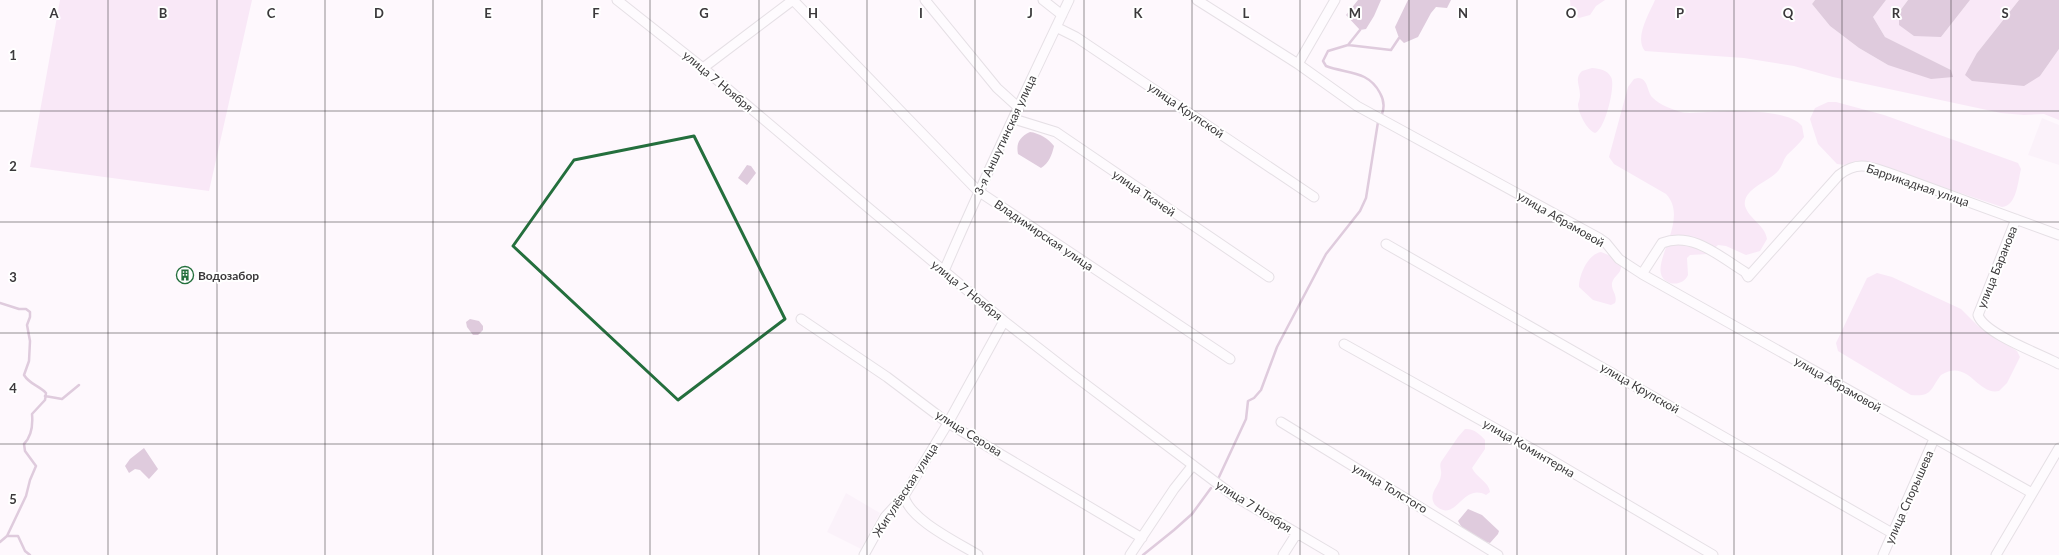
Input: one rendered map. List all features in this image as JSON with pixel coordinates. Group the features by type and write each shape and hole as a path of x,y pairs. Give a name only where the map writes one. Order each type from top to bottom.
{"street":[{"name":"улица 7 Ноября","path":"617,0 703,68 1004,321 1234,496 1334,555"},
{"path":"703,68 793,0"},
{"name":"Владимирская улица","path":"793,0 978,191 1230,358"},
{"path":"925,0 997,88 1019,108"},
{"path":"1043,0 1062,14"},
{"name":"3-я Аншутинская улица","path":"944,271 978,191 1014,119 1069,0"},
{"name":"улица Абрамовой","path":"1197,0 1298,64 1357,106 1599,238 1606,243 1619,259 1642,274 2032,493"},
{"path":"1298,64 1335,0"},
{"name":"улица Крупской","path":"1056,27 1076,37 1314,197"},
{"name":"улица Ткачей","path":"1014,119 1056,132 1269,277"},
{"name":"Баррикадная улица","path":"1642,274 1662,243 1676,239 1697,243 1745,272 1748,277 1839,175 1854,166 1864,166 1892,174 2059,235"},
{"name":"улица Баранова","path":"2016,219 1978,315 1984,324 1998,334 2059,364"},
{"name":"улица Крупской","path":"1386,244 1892,533"},
{"name":"улица Серова","path":"801,320 887,376 948,423 1142,538"},
{"name":"Жигулёвская улица","path":"864,555 885,517 904,496 948,423 1004,321"},
{"name":"улица Коминтерна","path":"1344,344 1536,451 1713,555"},
{"name":"улица Толстого","path":"1281,422 1498,555"},
{"name":"улица Спорышева","path":"1883,555 1934,439"},
{"path":"1996,555 2059,448"},
{"path":"1130,555 1174,489 1193,465"},
{"path":"904,496 906,503 919,517 978,555"},
{"path":"1283,555 1297,533"}],"highlighted area":[{"path":"694,136 785,319 678,400 513,246 574,160"}],"shaded area":[{"path":"60,0 252,0 209,191 30,167"},
{"path":"1358,0 1381,0 1366,29 1360,30 1346,15"},
{"path":"1408,0 1451,0 1447,8 1436,7 1431,13 1418,37 1404,43 1399,38 1395,27"},
{"path":"1570,0 1605,0 1596,6 1590,15 1579,18 1571,11"},
{"path":"1655,0 1815,0 1812,4 1830,26 1859,48 1888,65 1951,70 1885,37 1873,17 1886,0 1908,0 1899,12 1941,37 1970,0 2019,0 1977,53 2040,76 2059,49 2059,120 2044,114 2024,115 2001,113 1833,77 1794,66 1744,58 1645,51 1641,40 1642,33 1646,19"},
{"path":"1815,0 1886,0 1873,17 1885,37 1951,70 1953,77 1931,79 1888,65 1859,48 1830,26 1812,4"},
{"path":"1908,0 1970,0 1941,37 1914,36 1899,25 1899,12"},
{"path":"2019,0 2059,0 2059,49 2040,76 2024,86 1972,81 1965,75 1977,53"},
{"path":"1592,68 1605,71 1611,77 1612,82 1611,97 1606,116 1599,130 1595,133 1584,121 1578,108 1580,91 1578,77 1582,71"},
{"path":"1634,79 1642,79 1646,83 1651,95 1659,103 1684,113 1744,111 1772,113 1795,120 1802,126 1804,137 1787,155 1774,175 1752,190 1745,200 1747,211 1766,234 1767,239 1760,251 1746,255 1726,246 1718,245 1708,254 1690,255 1687,258 1688,275 1683,281 1673,284 1662,277 1661,268 1663,257 1674,218 1673,205 1666,194 1614,164 1609,157 1628,87"},
{"path":"1828,102 1836,102 1884,115 2018,163 2021,169 2018,186 2014,197 2007,206 2002,207 1875,164 1858,161 1845,165 1837,164 1818,144 1810,119 1815,108"},
{"path":"2042,118 2059,125 2059,165 2028,155"},
{"path":"1030,132 1044,137 1054,146 1050,158 1041,168 1018,154 1017,147 1019,141 1023,136"},
{"path":"747,165 751,166 756,173 747,185 738,178"},
{"path":"1601,252 1611,256 1621,265 1619,273 1614,278 1612,283 1616,300 1615,303 1611,305 1593,300 1579,287 1579,282 1588,261 1596,254"},
{"path":"1877,273 1892,277 1961,309 1978,326 2017,351 2020,357 2007,383 1999,391 1991,391 1966,374 1959,371 1951,371 1941,375 1927,393 1923,395 1911,395 1838,351 1836,343 1867,278"},
{"path":"470,319 479,321 483,326 483,330 478,335 473,335 467,327 466,322"},
{"path":"1465,429 1471,429 1485,440 1485,449 1472,468 1485,482 1490,492 1486,495 1478,493 1471,494 1454,507 1448,510 1442,510 1435,505 1432,497 1440,479 1440,464"},
{"path":"144,448 158,469 149,479 140,470 135,469 129,473 125,466 130,459"},
{"path":"846,493 880,513 861,549 827,532"},
{"path":"1468,509 1482,515 1499,531 1490,543 1472,535 1460,525 1458,521"}],"waterway":[{"path":"1360,30 1348,45 1328,51 1323,61 1326,66 1363,76 1369,80 1380,93 1384,103 1382,114"},
{"path":"1348,45 1391,50 1399,38"},
{"path":"1219,477 1246,419 1248,401 1254,398 1261,390 1277,347 1326,254 1360,211 1366,198 1378,122"},
{"path":"0,303 19,309 26,309 30,312 27,325 30,341 29,361 24,375 29,381 46,393 45,400 32,414 31,430 29,437 24,444 25,451 36,466 30,480 26,496 7,536 0,542"},
{"path":"45,396 62,399 79,385"},
{"path":"1143,555 1192,514 1211,488"},
{"path":"7,536 18,536 25,551 30,555"}],"place":[{"name":"Водозабор","path":"185,275"}]}
